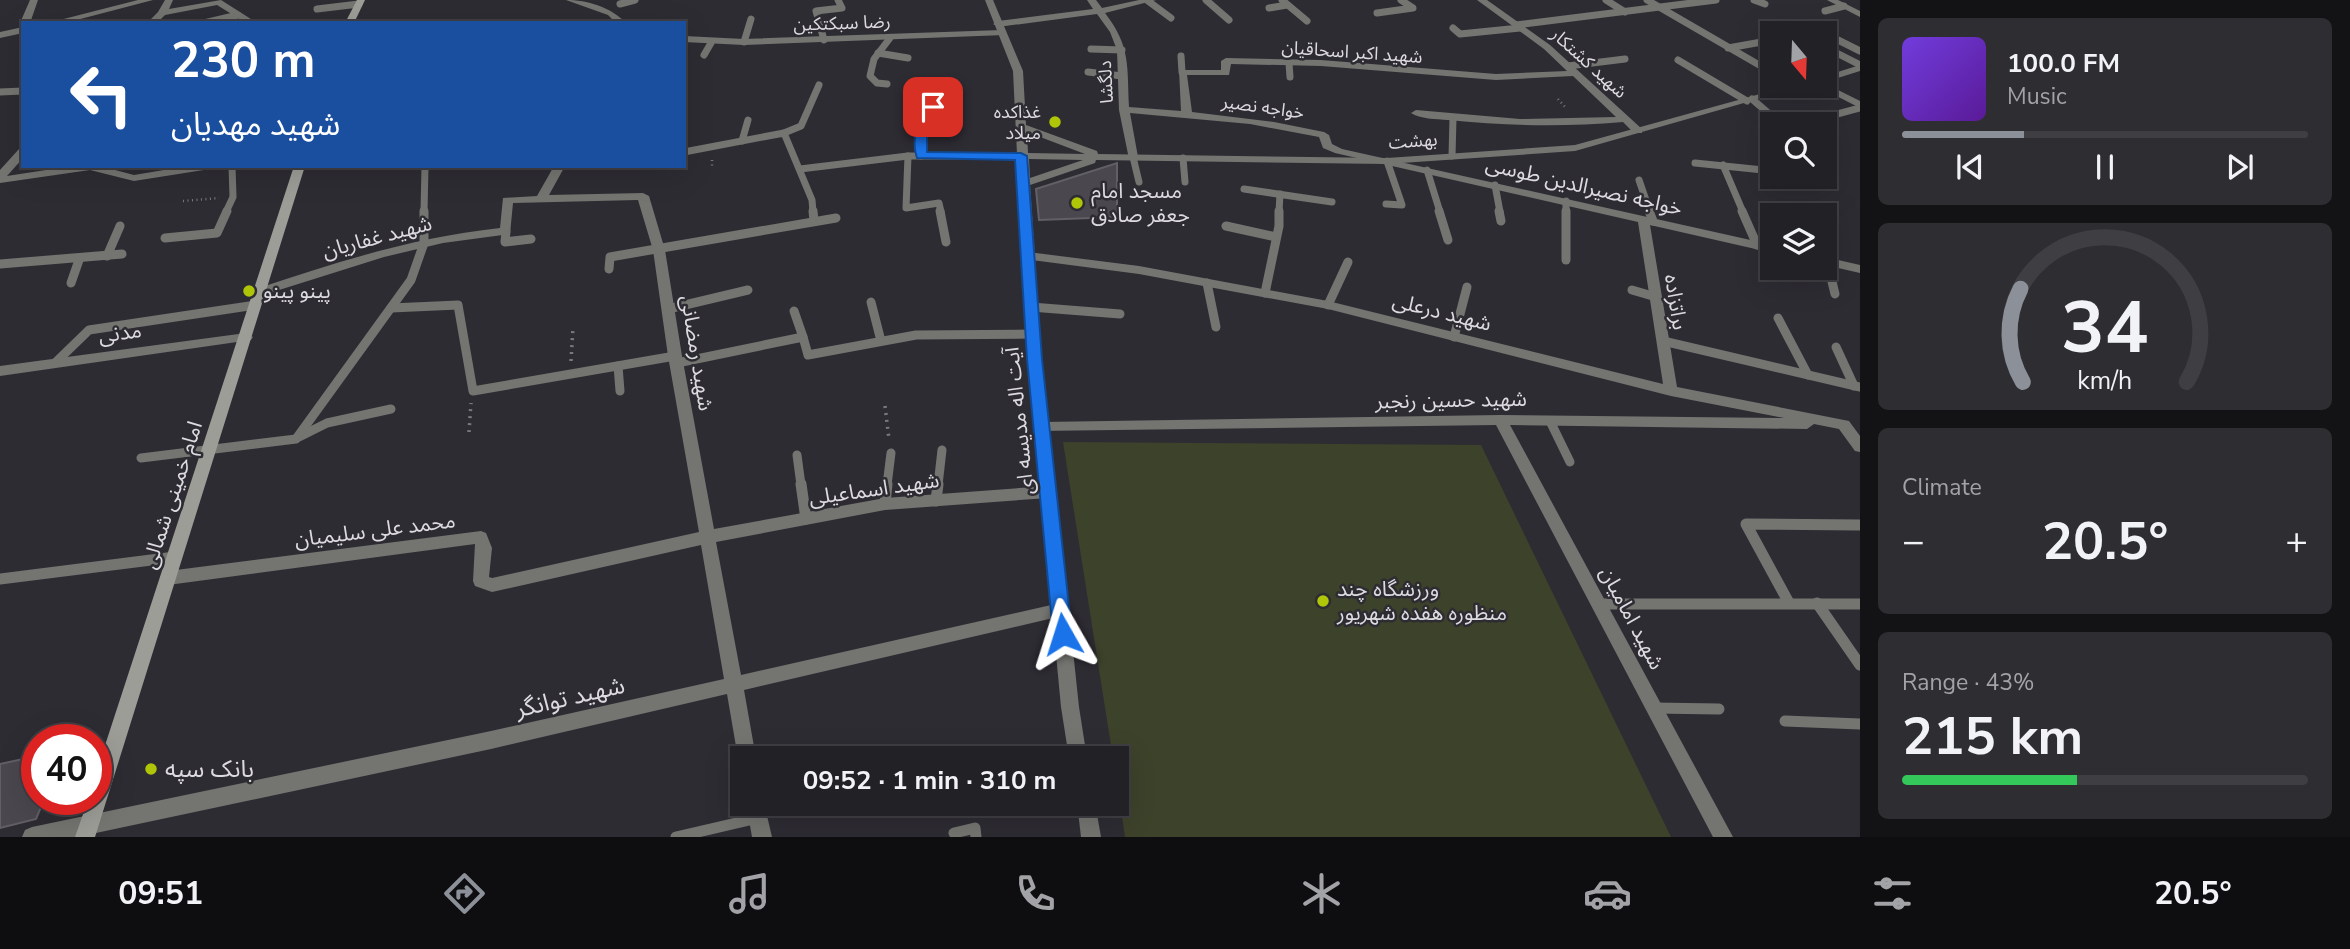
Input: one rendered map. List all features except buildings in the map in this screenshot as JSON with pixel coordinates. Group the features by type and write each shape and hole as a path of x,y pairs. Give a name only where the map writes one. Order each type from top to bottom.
{"main road":[{"path":"350,21 360,2"},
{"name":"امام خمینی شمالی","path":"87,831 299,168"}],"street":[{"path":"26,21 34,0"},
{"path":"60,21 149,0"},
{"path":"162,13 169,0"},
{"path":"570,0 611,13 620,21"},
{"name":"آیت اله مدیسه ای","path":"989,0 1018,71 1033,334 1060,610 1077,746"},
{"name":"دلگشا","path":"1091,0 1115,32 1122,50 1124,110 1133,157"},
{"name":"رضا سبکتکین","path":"686,39 711,43 824,40 1000,29 1150,0"},
{"name":"شهید کشتکار","path":"1481,0 1572,70 1638,131"},
{"path":"1831,0 1860,14"},
{"path":"153,21 162,13 181,4 222,1 249,21"},
{"path":"0,35 21,30"},
{"name":"شهید اکبر اسحاقیان","path":"1182,72 1226,74 1226,61 1289,62 1496,77 1572,70"},
{"path":"1838,75 1860,67"},
{"path":"1182,72 1187,114"},
{"path":"1838,95 1860,107"},
{"name":"بهشت","path":"1021,156 1387,161 1575,148 1760,97"},
{"name":"خواجه نصیر","path":"1124,110 1187,114 1291,127 1324,135 1327,146 1339,151 1387,161"},
{"name":"بهشت","path":"1416,114 1530,124 1574,124 1625,118"},
{"path":"1020,127 1103,157"},
{"path":"0,179 21,153"},
{"path":"1023,184 1103,157"},
{"name":"خواجه نصیرالدین طوسی","path":"1387,161 1760,246"},
{"path":"0,179 82,168"},
{"path":"94,168 134,178 169,169"},
{"path":"541,199 559,168"},
{"name":"شهید رمضانی","path":"506,231 506,200 643,196 659,250 745,746"},
{"name":"براتزاده","path":"1648,220 1656,297 1671,391"},
{"name":"شهید غفاریان","path":"258,298 364,258 464,234 506,231"},
{"name":"شهید درعلی","path":"1028,256 1139,270 1328,305 1671,391 1844,425"},
{"path":"1837,264 1860,269"},
{"name":"مدنی","path":"0,370 246,337"},
{"name":"شهید حسین رنجبر","path":"1042,427 1500,420 1844,425 1860,429"},
{"name":"شهید امامیان","path":"1500,420 1723,837"},
{"path":"1844,425 1860,447"},
{"name":"شهید اسماعیلی","path":"707,537 885,504 1048,492"},
{"name":"محمد علی سلیمیان","path":"168,578 481,537 484,548 481,581 492,584 707,537"},
{"name":"شهید توانگر","path":"32,837 87,831 1060,610"},
{"path":"1088,816 1091,837"}],"lane":[{"path":"620,4 635,0"},
{"path":"824,40 816,11 842,8 838,0"},
{"path":"1150,0 1171,18"},
{"path":"1206,0 1229,20"},
{"path":"1377,13 1413,8 1401,0"},
{"path":"1606,0 1625,12"},
{"path":"1647,0 1760,66"},
{"path":"1453,28 1460,34 1716,0"},
{"path":"1754,0 1765,4"},
{"path":"317,9 360,2"},
{"path":"1269,8 1285,2 1307,22"},
{"path":"1825,11 1844,6"},
{"path":"212,21 238,15"},
{"path":"744,42 751,19"},
{"path":"887,84 877,83 870,76 878,53 890,37"},
{"path":"1838,40 1860,51"},
{"path":"1728,48 1760,42"},
{"path":"704,55 711,43"},
{"path":"1091,48 1122,50"},
{"path":"878,53 908,58"},
{"path":"1838,54 1860,67"},
{"path":"1181,56 1182,72"},
{"path":"1572,70 1625,59"},
{"path":"1678,60 1766,112"},
{"path":"1289,62 1290,77"},
{"path":"1088,72 1122,76"},
{"path":"686,152 784,133 801,126 818,85"},
{"path":"0,103 4,92 21,89"},
{"path":"921,156 921,129 933,107"},
{"path":"1837,114 1860,107"},
{"path":"1452,156 1453,118"},
{"path":"742,141 748,120"},
{"path":"784,133 812,200 814,220"},
{"path":"800,169 908,156 1021,156"},
{"path":"908,156 906,208 939,204 946,242"},
{"path":"1133,157 1139,182"},
{"path":"1183,158 1185,182"},
{"path":"1386,204 1402,205 1387,161"},
{"path":"1695,163 1760,169"},
{"path":"1723,165 1757,245"},
{"path":"165,238 218,233 233,197 232,168"},
{"path":"296,439 411,280 424,243 425,168"},
{"path":"1427,170 1448,240"},
{"path":"1639,180 1648,220"},
{"path":"1495,185 1501,221"},
{"path":"1244,189 1332,202"},
{"path":"1265,293 1279,226 1280,194"},
{"path":"1566,201 1566,260"},
{"path":"609,269 610,257 836,218"},
{"path":"107,256 120,226"},
{"path":"1226,226 1276,237"},
{"path":"506,231 505,242 531,239"},
{"path":"0,264 79,260 122,254"},
{"path":"71,283 79,260"},
{"path":"1328,305 1348,262"},
{"path":"1831,280 1835,294"},
{"path":"1207,283 1216,327"},
{"path":"1454,337 1467,287"},
{"path":"668,309 748,290"},
{"path":"1632,290 1656,297"},
{"path":"55,363 89,330 258,298"},
{"path":"872,302 881,341"},
{"path":"391,308 458,304 472,391 618,366 676,360 803,337"},
{"path":"1031,307 1120,314"},
{"path":"793,311 808,355 916,335 1033,334"},
{"path":"1778,318 1808,375"},
{"path":"1663,341 1857,387"},
{"path":"1836,347 1857,387"},
{"path":"618,366 621,391"},
{"path":"141,458 208,452 296,439 327,423 391,409"},
{"path":"1550,421 1570,462"},
{"path":"936,500 942,450"},
{"path":"885,504 891,453"},
{"path":"797,455 806,519"},
{"path":"1789,603 1746,524 1860,525"},
{"path":"0,579 175,557"},
{"path":"1817,603 1860,666"},
{"path":"1599,604 1860,604"},
{"path":"1654,708 1719,709"},
{"path":"1786,721 1860,724"},
{"path":"676,837 759,819"},
{"path":"954,833 975,828 976,837"}],"path":[{"path":"183,201 233,197"},
{"path":"570,374 573,327"},
{"path":"469,432 472,391"},
{"path":"885,406 891,453"}],"green space":[{"name":"ورزشگاه چند منظوره هفده شهریور","path":"1063,442 1481,445 1671,837 1125,837 1122,816 1129,816 1129,746 1111,746"}],"place":[{"name":"غذاکده میلاد","path":"1055,122"},
{"name":"مسجد امام جعفر صادق","path":"1077,203"},
{"name":"پینو پینو","path":"249,291"},
{"name":"ورزشگاه چند منظوره هفده شهریور","path":"1323,601"},
{"name":"بانک سپه","path":"151,769"}],"route":[{"path":"933,107 921,129 921,156 1021,156 1035,359 1063,634"}]}
